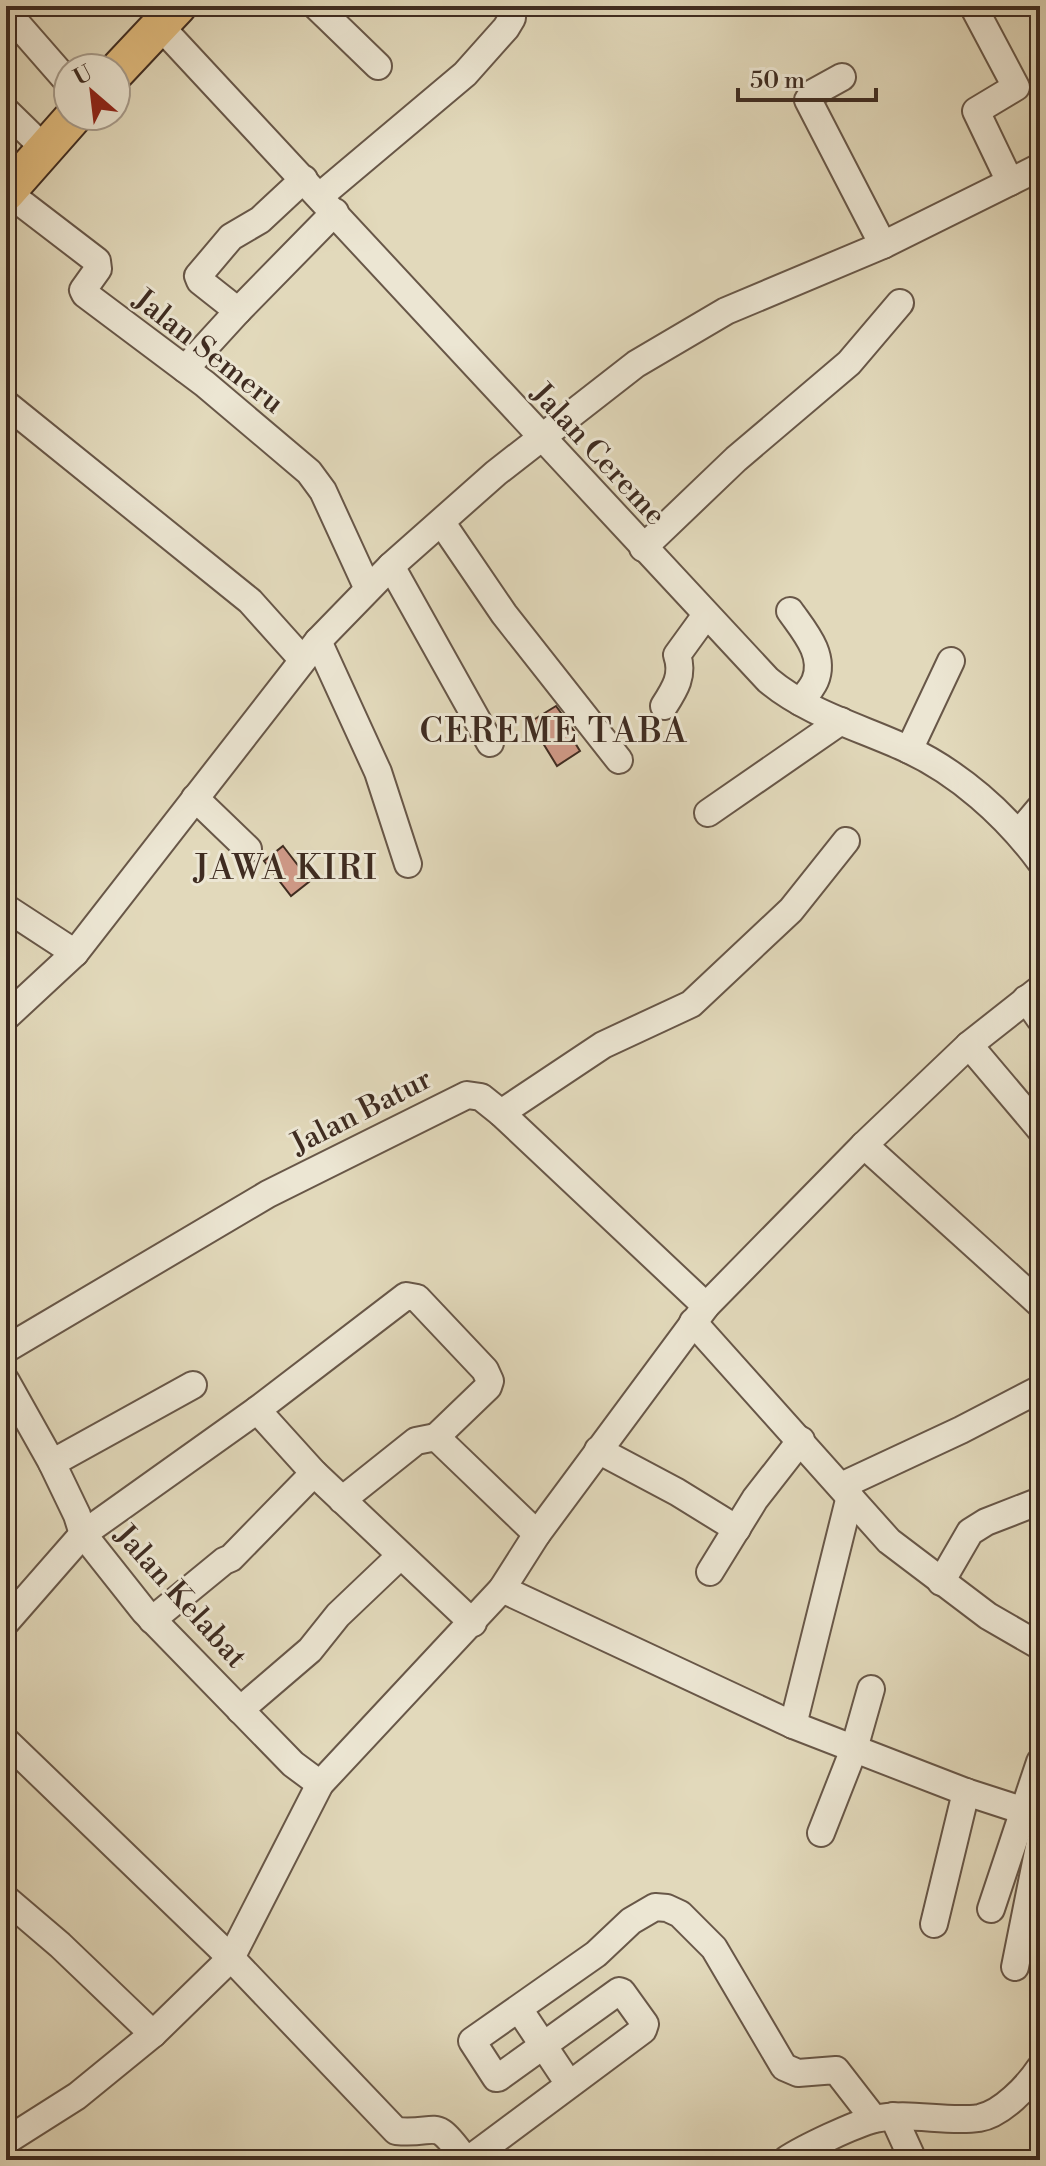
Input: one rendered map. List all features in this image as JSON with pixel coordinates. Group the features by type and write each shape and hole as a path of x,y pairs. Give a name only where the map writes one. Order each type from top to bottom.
{"highway":[{"path":"132,55 169,16"},
{"path":"7,192 59,132"}],"street":[{"path":"316,6 378,66"},
{"path":"185,369 238,311 320,196 465,74 506,28 512,18 511,6"},
{"path":"973,6 1016,87 976,111 1010,182"},
{"path":"6,11 52,64"},
{"name":"Jalan Cereme","path":"169,16 320,196 768,680 800,702 909,750 973,791 1019,833 1040,861"},
{"path":"842,77 813,93 808,100 883,245"},
{"path":"6,111 44,148"},
{"path":"6,1017 75,953 310,650 391,566 496,473 636,364 726,311 883,245 1040,167"},
{"name":"Jalan Semeru","path":"7,192 97,261 98,269 83,290 85,294 185,369 316,481 368,589"},
{"path":"238,311 200,281 198,276 231,237 260,220 320,196"},
{"path":"643,548 736,459 849,363 900,303"},
{"path":"6,404 310,650 378,772 408,864"},
{"path":"442,523 504,614 619,760"},
{"path":"391,566 490,743"},
{"path":"790,611 813,644 817,659 816,680 800,702"},
{"path":"664,706 678,684 680,663 677,655 706,615"},
{"path":"909,750 951,661"},
{"path":"708,813 841,721"},
{"path":"195,798 248,849"},
{"path":"1019,833 1040,808"},
{"path":"501,1113 603,1045 691,1004 791,910 846,841"},
{"path":"6,908 75,953"},
{"path":"6,2141 77,2096 153,2034 231,1958 320,1784 502,1589 537,1534 700,1314 864,1145 969,1045 1035,1002"},
{"path":"969,1045 1040,1129"},
{"name":"Jalan Batur","path":"6,1349 268,1194 450,1101 467,1095 481,1097 501,1113 700,1314 801,1440 889,1541 988,1616 1040,1646"},
{"path":"864,1145 1040,1304"},
{"path":"6,1622 83,1534 257,1410 397,1301 413,1296 485,1370 490,1381 488,1387 436,1437 416,1441 342,1500"},
{"name":"Jalan Kelabat","path":"6,1381 52,1463 83,1534 152,1620 293,1764 320,1784"},
{"path":"52,1463 193,1385"},
{"path":"793,1725 846,1491 1040,1389"},
{"path":"257,1410 314,1473 473,1623"},
{"path":"436,1437 537,1534"},
{"path":"710,1572 755,1499 801,1440"},
{"path":"598,1450 677,1492 737,1529"},
{"path":"152,1620 231,1558 314,1473"},
{"path":"941,1582 970,1532 986,1522 1040,1501"},
{"path":"240,1710 310,1650 338,1615 400,1556"},
{"path":"502,1589 793,1725 966,1792 1031,1813"},
{"path":"821,1833 854,1749 871,1689"},
{"path":"6,1741 231,1958 386,2124 396,2131 439,2129 467,2159 643,2030 645,2024 619,1991 497,2078 473,2043 473,2039 607,1945 631,1921 655,1907 680,1914 701,1933 725,1965 784,2067 798,2073 836,2070 883,2118 913,2160"},
{"path":"991,1909 1031,1813 1040,1762"},
{"path":"934,1924 966,1792"},
{"path":"1015,1967 1040,1842"},
{"path":"6,1899 60,1945 153,2034"},
{"path":"519,2009 569,2084"},
{"path":"786,2160 798,2152 883,2118 982,2118 1004,2105 1034,2077"}],"building":[{"path":"556,706 577,735 572,738 580,751 557,766 530,722"},
{"path":"283,846 310,881 291,896 264,861"}],"district":[{"name":"CEREME TABA","path":"554,730"},
{"name":"JAWA KIRI","path":"286,867"}]}
